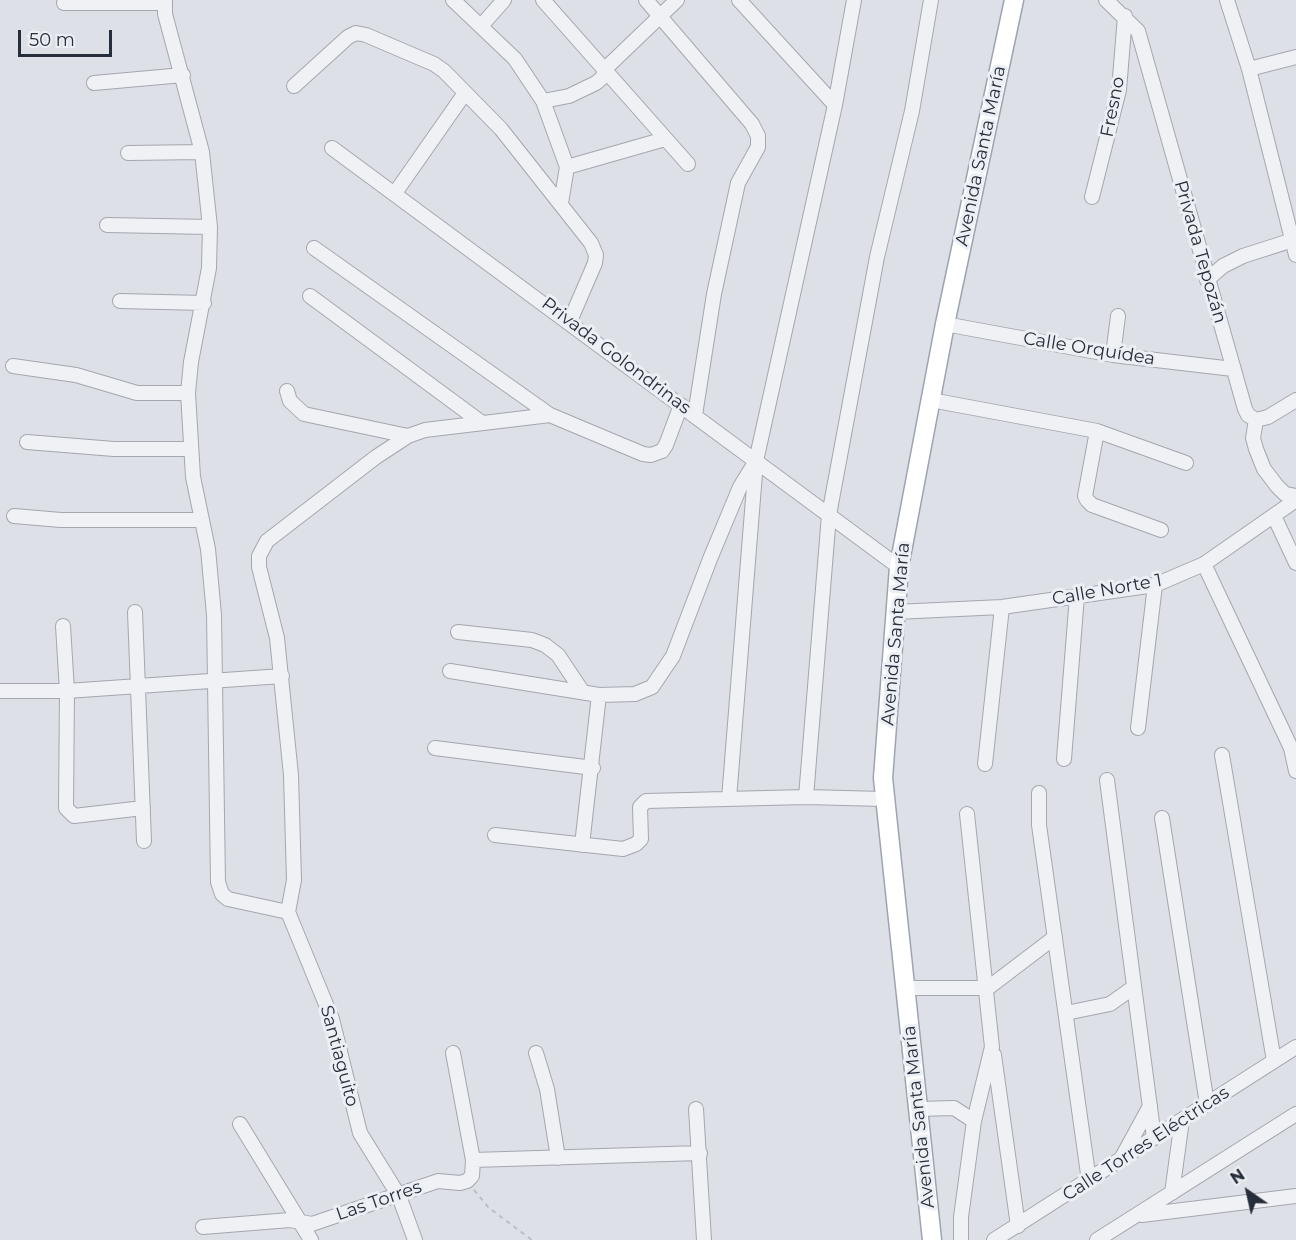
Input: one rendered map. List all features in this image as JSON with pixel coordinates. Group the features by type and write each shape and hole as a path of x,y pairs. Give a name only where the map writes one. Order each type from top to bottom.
{"main road":[{"name":"Avenida Santa María","path":"932,1240 883,799 895,612 899,567 945,324 1014,0"}],"street":[{"path":"453,0 515,59 543,101 567,167 561,203"},
{"path":"481,26 504,0"},
{"path":"543,0 688,164"},
{"path":"646,0 752,124 759,141 738,183 714,294 695,415"},
{"path":"543,101 588,89 603,77 605,69 677,0"},
{"path":"739,0 752,7 835,105"},
{"path":"729,799 756,461 835,105 854,0"},
{"path":"806,797 829,515 877,256 912,111 931,0"},
{"name":"Privada Tepozán","path":"1106,0 1125,16 1138,32 1233,369 1248,416 1256,420 1253,438 1264,469 1285,494 1296,498"},
{"path":"1227,0 1249,69 1294,239 1296,255"},
{"path":"64,3 164,2 202,152 210,227 209,268 191,362 188,393 191,449 201,520 208,549 214,615 218,882 222,894 228,899 288,912 294,880 291,775 282,676 277,638 259,567 262,548 282,528 408,436 425,430 550,416"},
{"name":"Fresno","path":"1092,197 1119,90 1125,16"},
{"path":"294,86 348,37 356,33 366,34 434,64 501,129 561,203 596,255 570,321"},
{"path":"1249,69 1296,57"},
{"path":"94,83 183,75"},
{"path":"395,193 465,93"},
{"path":"567,167 665,139"},
{"name":"Privada Golondrinas","path":"332,148 570,321 899,567"},
{"path":"128,153 202,152"},
{"path":"107,225 210,227"},
{"path":"1207,280 1223,266 1243,256 1294,239"},
{"path":"314,248 550,416 643,454 651,455 662,451 666,445 681,405"},
{"path":"310,296 482,423"},
{"path":"120,301 204,303"},
{"path":"1113,355 1118,316"},
{"name":"Calle Orquídea","path":"945,324 1113,355 1233,369"},
{"path":"13,366 76,375 137,393 188,393"},
{"path":"287,391 290,401 304,414 408,436"},
{"path":"931,400 1097,431 1186,463"},
{"path":"1256,420 1268,417 1296,400"},
{"path":"1097,431 1085,496 1087,501 1092,505 1161,530"},
{"path":"27,442 114,449 191,449"},
{"path":"450,671 599,695 636,694 652,687 663,674 673,656 740,488 756,461"},
{"name":"Calle Norte 1","path":"895,612 1002,607 1155,585 1204,564 1274,516 1296,498"},
{"path":"14,516 61,520 201,520"},
{"path":"1274,516 1296,563"},
{"path":"1204,564 1293,747 1296,771"},
{"path":"1138,728 1155,585"},
{"path":"1064,759 1077,596"},
{"path":"985,764 1002,607"},
{"path":"135,612 144,842"},
{"path":"63,626 67,691 66,808 74,816 143,808"},
{"path":"458,632 532,640 545,645 558,655 582,691"},
{"path":"0,691 67,691 282,676"},
{"path":"582,845 593,768 599,695"},
{"path":"435,748 593,768"},
{"path":"1222,754 1275,1061"},
{"path":"1107,780 1154,1138"},
{"path":"1039,793 1040,825 1089,1181"},
{"path":"495,835 623,849 636,844 641,839 640,807 646,801 806,797 883,799"},
{"path":"967,814 993,1047 1018,1226"},
{"path":"1162,818 1207,1104"},
{"name":"Santiaguito","path":"288,912 332,1019 358,1127 399,1196 416,1240"},
{"path":"905,988 988,988 1055,937"},
{"path":"1066,1013 1110,1004 1134,987"},
{"path":"961,1240 961,1217 974,1121 993,1047"},
{"name":"Calle Torres Eléctricas","path":"994,1240 1296,1047"},
{"path":"453,1053 472,1160 472,1176 467,1181"},
{"path":"536,1053 547,1089 558,1158"},
{"path":"1121,1160 1150,1106"},
{"path":"918,1109 954,1108 974,1121"},
{"path":"696,1109 704,1240"},
{"path":"1097,1240 1296,1114"},
{"path":"1172,1193 1182,1120"},
{"path":"1279,1125 1296,1122"},
{"path":"240,1124 311,1240"},
{"path":"472,1160 700,1153"},
{"name":"Las Torres","path":"203,1227 290,1220 303,1224 318,1223 438,1181 460,1183 467,1181"},
{"path":"1137,1216 1296,1197"}],"path":[{"path":"467,1181 489,1208 532,1240"}]}
